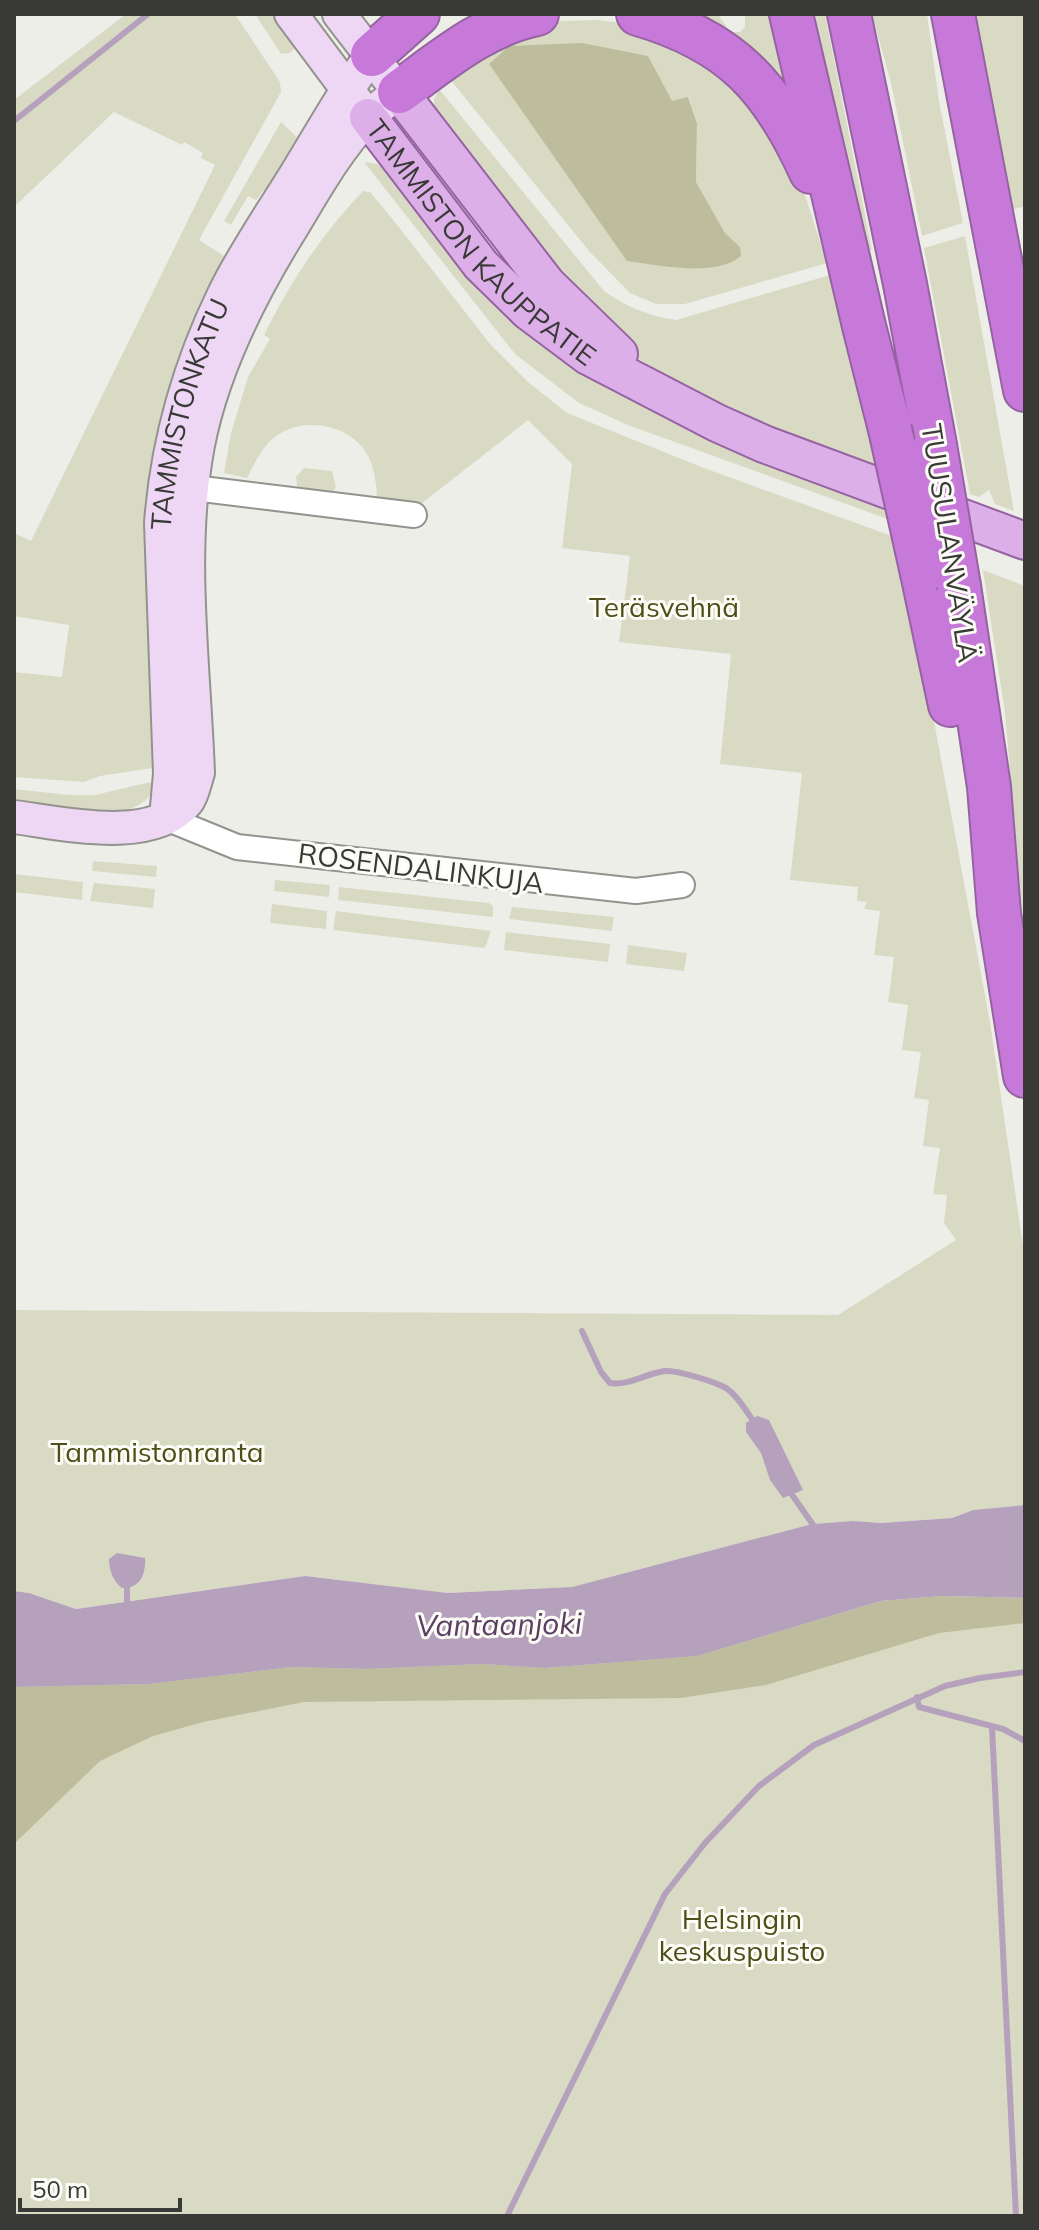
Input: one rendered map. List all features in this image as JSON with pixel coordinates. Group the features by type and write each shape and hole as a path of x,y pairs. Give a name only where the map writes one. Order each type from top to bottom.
{"highway":[{"path":"359,72 418,14"},
{"path":"384,104 472,39 503,24 537,14"},
{"path":"638,14 670,23 701,38 744,69 775,103 793,133 846,250"},
{"path":"791,14 890,429 941,580"},
{"name":"TUUSULANVÄYLÄ","path":"849,14 935,445 941,580 989,787 999,913 1025,1076"},
{"path":"953,14 1025,390"}],"main road":[{"name":"TAMMISTON KAUPPATIE","path":"384,104 547,284 600,337 672,400 764,444 1025,541"}],"street":[{"name":"TAMMISTON KAUPPATIE","path":"291,14 359,72 384,104"},
{"name":"TAMMISTON KAUPPATIE","path":"339,14 359,72"},
{"name":"TAMMISTONKATU","path":"166,818 189,801 198,773 188,555 178,486 175,429 196,358 224,293 359,72"},
{"name":"TAMMISTONKATU","path":"178,486 199,443 220,367 249,302 274,256 344,145 384,104"},
{"path":"178,486 414,515"},
{"path":"14,817 123,829 166,818"},
{"name":"ROSENDALINKUJA","path":"166,818 237,847 636,891 682,885"}],"green space":[{"path":"126,14 235,14 280,82 281,92 199,240 224,256 185,349 160,767 100,776 84,782 14,777 14,672 62,677 69,625 14,616 14,533 31,541 215,165 201,158 203,153 184,142 182,145 114,112 14,207 14,100"},
{"path":"255,14 271,14 297,47 281,54"},
{"path":"664,14 718,14 730,32 740,32 745,27 745,14 777,14 801,111"},
{"path":"800,14 825,14 872,250 858,255"},
{"path":"872,14 927,14 939,101 963,223 922,236 891,83"},
{"path":"973,14 1025,14 1025,206 1012,210"},
{"path":"598,20 637,25 715,60 798,174 827,263 685,304 656,304 630,293 589,251 445,73 521,29 560,21","holes":["509,46 672,101 689,98 697,123 696,182 725,233 740,247"]},
{"path":"582,43 648,56 672,101 688,97 697,123 696,182 725,233 740,247 741,256 717,267 702,268 627,261 489,64 509,46"},
{"path":"439,89 604,291 630,306 676,320 830,275 883,474 731,415 629,353 593,320 434,111 434,99"},
{"path":"281,122 302,142 256,200 248,196 231,225 224,221"},
{"path":"364,162 377,164 390,172 474,272 892,507 896,522 628,425 579,403 515,354"},
{"path":"363,191 370,192 390,216 491,345 528,382 567,413 704,468 900,539 990,1022 1025,1259 1025,1505 973,1510 952,1518 812,1524 572,1587 448,1593 305,1576 76,1609 14,1591 14,1310 838,1315 956,1240 944,1223 947,1195 933,1194 940,1148 923,1146 929,1100 914,1098 921,1052 902,1050 908,1005 888,1002 894,957 874,955 880,911 864,909 867,902 857,901 858,887 790,880 802,773 720,764 731,654 619,642 630,556 562,548 572,464 528,420 421,504 385,499 377,502 373,468 362,447 343,432 305,425 281,433 270,441 247,478 224,473 231,433 248,377 270,339 264,335 308,259"},
{"path":"965,236 1014,511 995,504 989,490 979,497 970,494 924,248"},
{"path":"304,468 332,471 336,487 331,494 298,491 296,477"},
{"path":"983,570 1025,586 1025,941 1005,713"},
{"path":"159,780 149,796 134,807 116,813 74,813 14,805 14,789 95,795"},
{"path":"93,861 157,866 156,877 92,871"},
{"path":"14,874 83,882 82,900 14,892"},
{"path":"275,880 330,885 329,897 274,891"},
{"path":"94,883 155,889 153,908 90,901"},
{"path":"339,887 489,903 493,906 493,917 338,900"},
{"path":"272,904 327,911 326,929 270,923"},
{"path":"512,907 614,917 612,931 509,919"},
{"path":"336,911 491,931 485,948 333,930"},
{"path":"506,932 610,944 608,962 504,950"},
{"path":"628,945 687,953 684,971 626,964"},
{"path":"942,1596 1025,1598 1025,1623 939,1633 766,1685 680,1698 304,1702 203,1722 153,1736 100,1761 14,1844 14,1687 149,1684 292,1667 367,1669 482,1664 544,1668 697,1656 881,1601"},
{"name":"Helsingin keskuspuisto","path":"1025,1598 1025,2216 14,2216 14,1687"}],"water":[{"path":"757,1416 769,1420 803,1490 783,1498 770,1480 761,1453 746,1432 746,1423"},
{"name":"Vantaanjoki","path":"1025,1505 1025,1598 942,1596 881,1601 697,1656 544,1668 482,1664 367,1669 292,1667 149,1684 14,1687 14,1591 76,1609 305,1576 448,1593 572,1587 812,1524 952,1518 973,1510"},
{"path":"117,1553 145,1558 143,1575 128,1588 122,1588 112,1575 109,1559"}],"waterway":[{"path":"14,121 148,14"},
{"path":"582,1331 601,1372 610,1383 624,1383 665,1371 687,1374 726,1388 754,1422"},
{"path":"788,1489 816,1529"},
{"path":"127,1582 127,1603"},
{"path":"507,2216 665,1894 705,1843 759,1786 814,1745 945,1686 1025,1672"},
{"path":"917,1697 919,1707 1003,1729 1025,1741"},
{"path":"992,1727 1016,2216"}],"park label":[{"name":"Teräsvehnä","path":"664,607"},
{"name":"Tammistonranta","path":"157,1452"}]}
